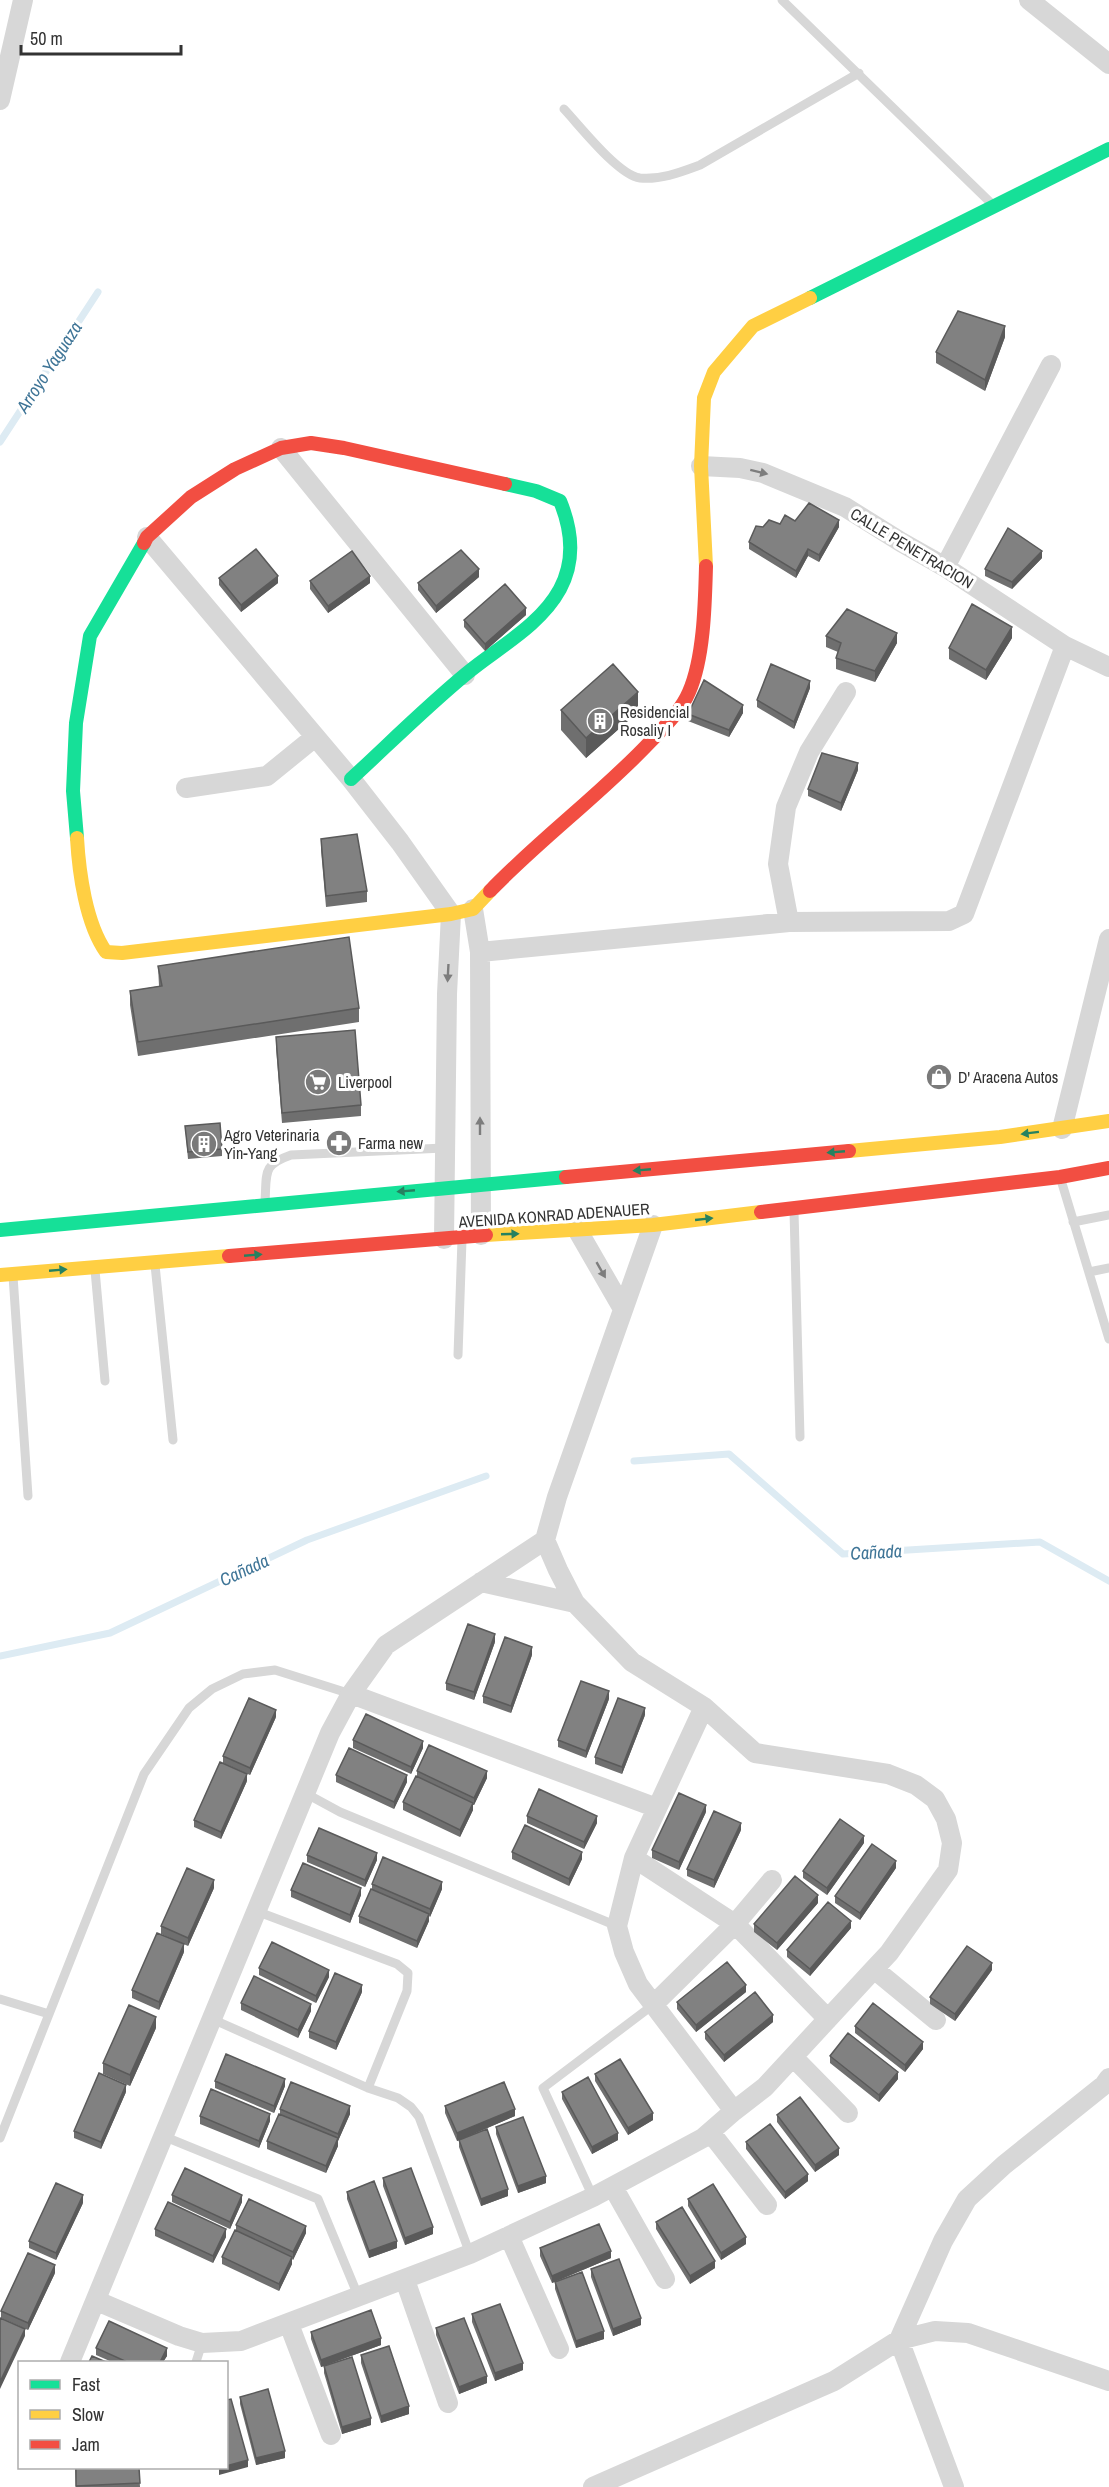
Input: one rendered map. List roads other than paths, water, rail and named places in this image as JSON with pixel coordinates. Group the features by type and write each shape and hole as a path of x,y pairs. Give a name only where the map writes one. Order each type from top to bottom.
{"street":[{"path":"0,100 23,0"},
{"path":"1029,0 1109,64"},
{"path":"351,779 465,675 546,609 560,589 569,567 572,538 568,518 560,501 536,491 344,448 311,443 281,448 235,469 191,497 147,537 90,636 76,723 73,791 79,867 97,939 106,952 122,953 451,914 473,909 524,856 623,770 671,719 689,692 700,648 705,609 706,558 701,466 704,398 714,372 753,326 1109,149"},
{"path":"945,567 1051,365"},
{"path":"281,448 465,675"},
{"name":"CALLE PENETRACION","path":"701,466 740,468 764,473 845,507 945,567 1065,646 1109,667"},
{"path":"147,537 351,779 400,842 451,914 447,994 444,1188 462,1237"},
{"path":"480,952 789,922 949,921 964,914 1065,646"},
{"path":"789,922 778,864 786,807 809,752 846,692"},
{"path":"186,788 267,776 315,738"},
{"path":"462,1237 480,1184 480,952 473,909"},
{"path":"1062,1129 1109,939"},
{"path":"0,1230 1062,1129 1109,1121"},
{"name":"AVENIDA KONRAD ADENAUER","path":"6,1275 462,1237 653,1225 1060,1177 1109,1168"},
{"path":"97,2301 178,2336 202,2343 241,2341 470,2254 613,2187 711,2133 734,2111 765,2087 889,1953 948,1870 952,1843 946,1819 935,1799 916,1785 888,1774 755,1753 704,1707 632,1662 575,1603 545,1540 557,1497 653,1225"},
{"path":"578,1231 623,1309"},
{"path":"70,2361 330,1732 351,1694 386,1645 545,1540"},
{"path":"481,1582 575,1603"},
{"path":"351,1694 657,1808"},
{"path":"704,1707 634,1858 617,1926 624,1952 638,1984 734,2111"},
{"path":"634,1858 735,1924 828,2019"},
{"path":"653,2005 735,1924 772,1880"},
{"path":"874,1969 936,2020"},
{"path":"793,2057 848,2113"},
{"path":"954,2487 900,2340 943,2241 967,2199 1004,2165 1104,2085 1109,2078"},
{"path":"711,2133 767,2205"},
{"path":"613,2187 665,2279"},
{"path":"509,2236 559,2349"},
{"path":"405,2280 448,2403"},
{"path":"289,2324 331,2435"},
{"path":"593,2487 834,2381 900,2340 935,2331 968,2333 1109,2381"}],"lane":[{"path":"782,0 995,206"},
{"path":"564,109 624,171 639,178 672,175 700,165 859,73"},
{"path":"265,1204 267,1173 274,1161 291,1155 444,1148"},
{"path":"1060,1177 1109,1339"},
{"path":"794,1209 800,1437"},
{"path":"1074,1222 1109,1215"},
{"path":"458,1355 462,1237"},
{"path":"154,1263 173,1440"},
{"path":"95,1267 105,1381"},
{"path":"1089,1272 1109,1268"},
{"path":"6,1275 28,1496"},
{"path":"0,2138 144,1774 189,1708 212,1689 243,1674 275,1670 351,1694"},
{"path":"305,1793 340,1812 617,1926"},
{"path":"256,1911 397,1964 408,1974 407,1991 368,2088"},
{"path":"0,1999 49,2014"},
{"path":"593,2197 543,2088 653,2005"},
{"path":"212,2019 368,2088 398,2098 411,2107 419,2117 470,2254"},
{"path":"163,2136 318,2199 359,2298"},
{"path":"196,2361 202,2343"}],"waterway":[{"name":"Arroyo Yaguaza","path":"0,442 98,292"},
{"name":"Cañada","path":"634,1461 729,1454 843,1554 1040,1542 1109,1581"},
{"name":"Cañada","path":"0,1656 110,1633 307,1540 486,1476"}],"place":[{"name":"Residencial Rosaliy I","path":"600,721"},
{"name":"D' Aracena Autos","path":"939,1077"},
{"name":"Liverpool","path":"318,1082"},
{"name":"Farma new","path":"339,1143"},
{"name":"Agro Veterinaria Yin-Yang","path":"204,1144"}]}
